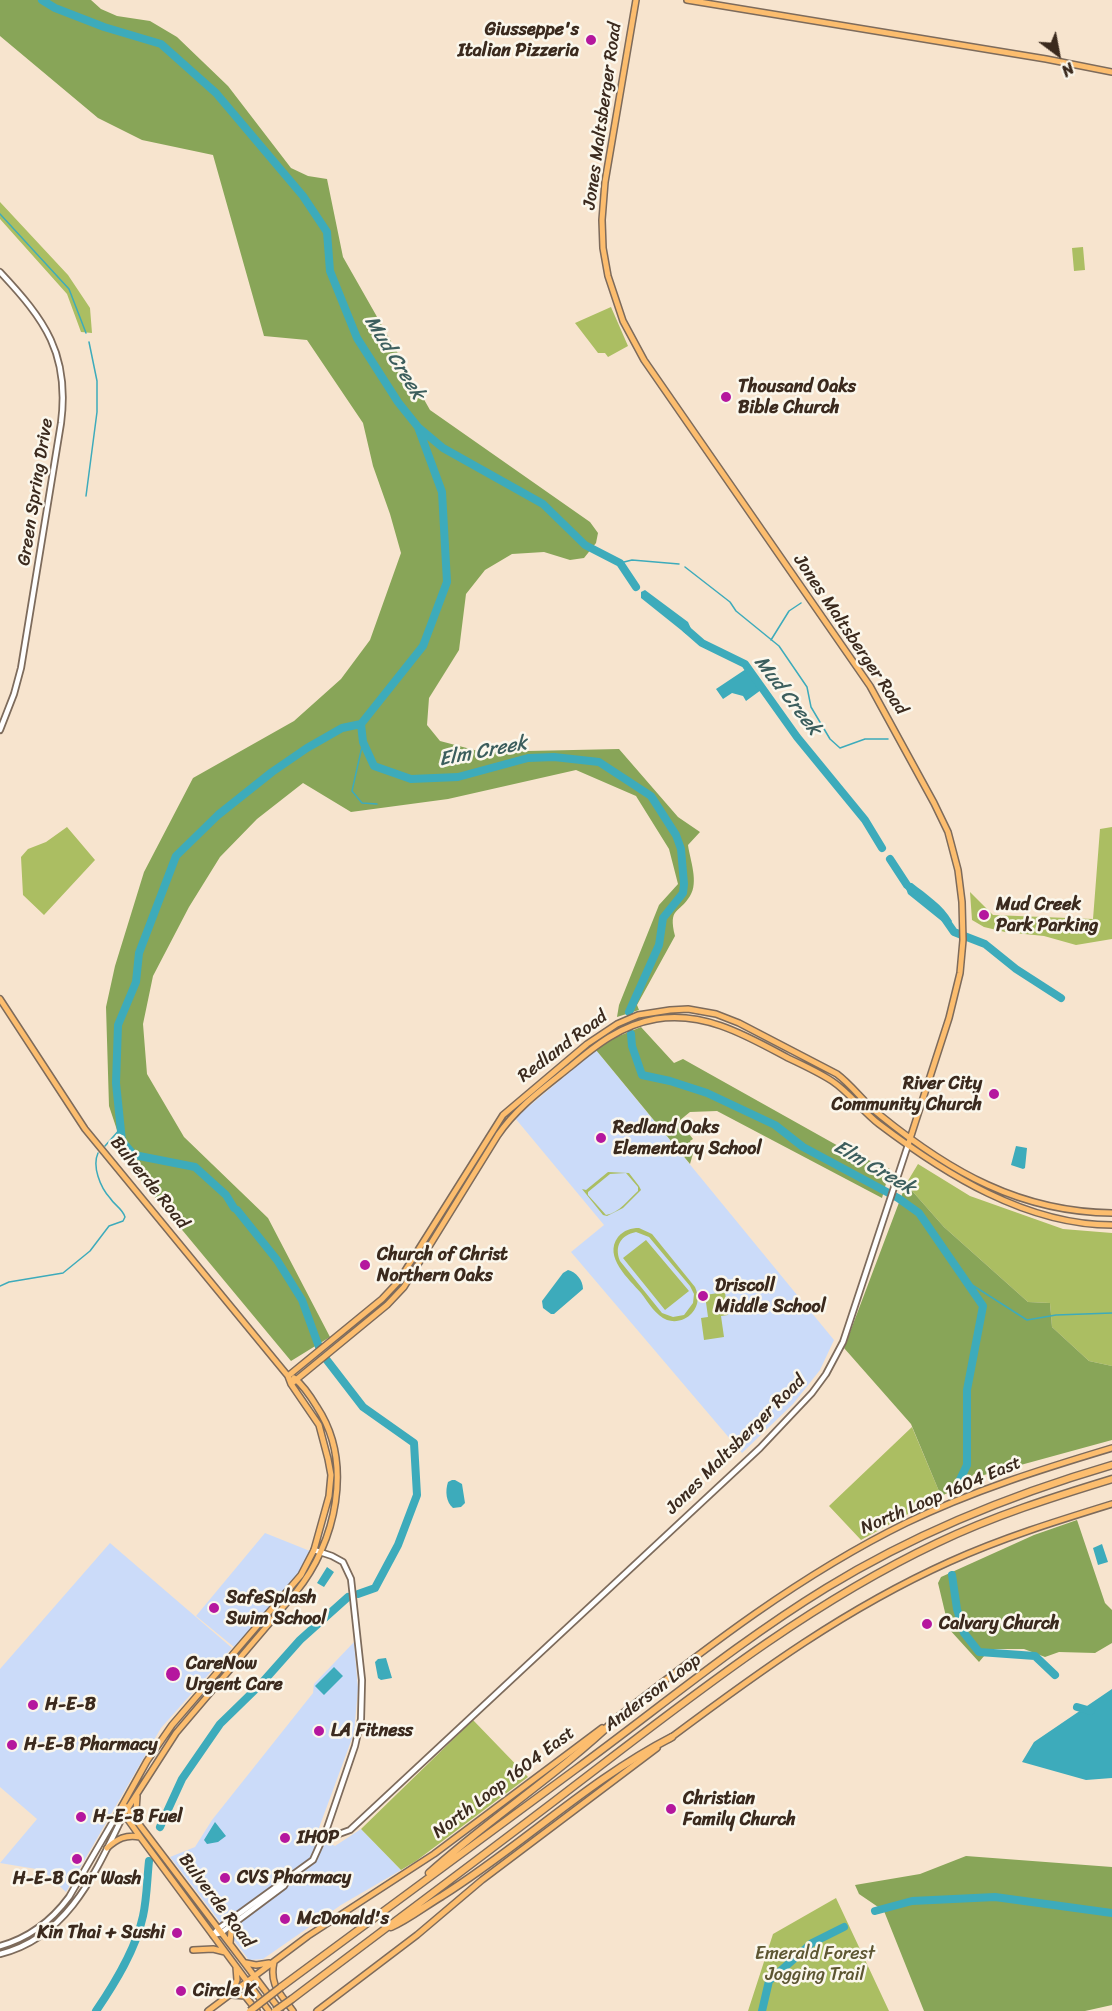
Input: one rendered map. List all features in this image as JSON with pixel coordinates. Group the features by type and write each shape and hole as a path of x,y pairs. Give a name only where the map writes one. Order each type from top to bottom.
{"highway":[{"name":"Anderson Loop","path":"250,2011 721,1660 827,1587 884,1555 944,1527 1022,1495 1112,1464"},
{"name":"Anderson Loop","path":"275,2011 639,1737 816,1609 938,1542 1015,1510 1112,1479"},
{"path":"367,1924 468,1839 567,1762 618,1717"},
{"path":"380,1932 461,1884 574,1801 653,1746 672,1737"}],"main road":[{"name":"Jones Maltsberger Road","path":"636,0 603,199 603,248 608,276 617,305 644,360 870,686 887,714 948,832 958,870 963,919 962,955 955,998 908,1145"},
{"path":"687,0 1112,72"},
{"name":"Bulverde Road","path":"0,999 85,1129 320,1412 334,1446 338,1468 333,1512 321,1552 308,1578 176,1732 138,1793 125,1807"},
{"name":"Redland Road","path":"288,1376 382,1299 398,1282 503,1115 600,1033 627,1019 657,1011 688,1010 716,1014 739,1023 837,1074 874,1111 910,1138 972,1179 997,1191 1030,1202 1063,1209 1112,1213"},
{"name":"Redland Road","path":"294,1382 387,1305 404,1287 498,1135 515,1113 605,1039 637,1024 656,1019 688,1018 715,1023 742,1033 832,1081 870,1117 908,1145 996,1198 1067,1221 1112,1225"},
{"name":"Bulverde Road","path":"269,2011 124,1814 125,1807 147,1761 172,1725 301,1575 314,1550 329,1496 331,1475 325,1442 319,1425 294,1382"},
{"name":"North Loop 1604 East","path":"208,2011 308,1936 434,1854 778,1597 853,1551 907,1522 987,1488 1112,1448"},
{"path":"316,2011 417,1935 482,1880 774,1660 840,1618 949,1562 1018,1533 1112,1504"},
{"path":"240,1646 245,1651"},
{"path":"138,1793 136,1809 139,1824"},
{"name":"Bulverde Road","path":"125,1807 280,2011"},
{"path":"107,1848 124,1836 132,1835 141,1838"},
{"path":"230,1944 231,1931 235,1922"},
{"path":"193,1950 210,1949 225,1952"},
{"path":"244,1963 256,1965 274,1962 271,1973 273,1982 293,2011"},
{"path":"236,1966 237,1980 231,1995 246,1996 257,2011"}],"street":[{"name":"Green Spring Drive","path":"0,272 30,304 51,338 60,364 63,394 61,423 21,668 0,730"},
{"name":"Jones Maltsberger Road","path":"326,1832 339,1834 350,1830 760,1448 803,1404 825,1374 843,1342 908,1145"},
{"path":"220,1931 313,1860 326,1832 358,1732 362,1705 362,1680 351,1579 343,1562 314,1550"},
{"path":"0,1946 14,1942 46,1923 60,1909 125,1807"},
{"path":"0,1954 16,1949 64,1917 84,1890 124,1814"},
{"path":"213,1935 284,1886 287,1880"},
{"path":"76,1886 84,1890"}],"shaded area":[{"name":"Driscoll Middle School","path":"596,1050 834,1340 820,1370 793,1404 742,1453 571,1252 604,1225 515,1118"},
{"path":"265,1533 310,1551 296,1579 234,1647 196,1616"},
{"path":"110,1543 232,1648 161,1728 66,1892 42,1870 0,1863 37,1819 0,1787 0,1669"},
{"path":"354,1642 358,1689 354,1733 316,1836 335,1846 361,1829 401,1870 341,1905 263,1959 249,1960 170,1857 195,1847 212,1820 313,1693 314,1684"}],"green space":[{"path":"0,0 91,0 101,9 117,16 150,21 177,37 228,86 291,168 308,176 327,179 343,257 430,410 590,522 598,533 596,543 584,558 570,560 544,552 512,554 485,570 466,594 459,650 429,698 427,725 440,741 482,752 619,749 678,817 700,832 688,845 694,884 690,896 674,915 675,936 637,1005 639,1010 617,1017 619,1005 659,905 678,884 669,849 636,796 576,770 448,799 351,812 303,783 257,819 220,857 189,907 153,976 143,1024 147,1074 184,1137 268,1218 330,1337 291,1361 129,1166 109,1106 106,1007 115,966 144,872 193,778 294,721 341,679 370,640 401,553 373,466 363,423 307,340 264,336 213,155 142,140 98,118 0,36"},
{"path":"0,202 68,275 90,308 92,333 81,332 67,294 0,219"},
{"path":"1083,247 1085,270 1074,271 1072,248"},
{"path":"611,307 628,346 608,357 605,353 598,353 575,323"},
{"path":"67,827 95,860 44,915 23,895 21,857 28,849 46,842"},
{"path":"1112,827 1112,939 1076,945 1044,936 1005,932 984,927 972,920 970,892 993,915 1093,919 1100,829"},
{"path":"641,1027 674,1063 683,1059 849,1152 890,1169 882,1198 717,1111 690,1112 679,1121 693,1139 690,1141 694,1150 690,1164 596,1050 614,1038"},
{"path":"918,1164 970,1196 1063,1229 1112,1233 1112,1366 1089,1361 1052,1327 1050,1303 1028,1302 944,1227 906,1184"},
{"path":"608,1172 629,1173 641,1190 623,1208 607,1216 603,1215 582,1189 586,1190"},
{"path":"906,1184 944,1227 1028,1302 1050,1303 1052,1327 1089,1361 1112,1366 1112,1440 984,1475 974,1474 961,1487 941,1496 911,1424 844,1348"},
{"path":"639,1228 652,1234 695,1287 698,1297 697,1304 692,1313 681,1320 667,1320 659,1315 619,1267 614,1252 614,1245 618,1237 628,1230","holes":["636,1232 649,1237 690,1286 694,1294 693,1303 684,1315 673,1317 662,1313 620,1261 618,1246 626,1236"]},
{"path":"646,1240 689,1291 665,1310 623,1258"},
{"path":"725,1292 728,1315 721,1316 724,1337 704,1340 701,1318 708,1317 705,1295"},
{"path":"912,1427 941,1496 861,1540 829,1506"},
{"path":"1077,1520 1105,1603 1112,1610 1112,1643 1095,1653 1059,1652 1045,1657 1024,1649 990,1649 979,1662 949,1629 938,1583 941,1577 1034,1535"},
{"path":"473,1720 528,1777 401,1870 361,1829"},
{"path":"966,1856 1112,1867 1112,2005 1085,2011 924,2011 884,1911 859,1894 855,1885 920,1874"},
{"name":"Emerald Forest Jogging Trail","path":"836,1898 889,2011 748,2011 773,1934"}],"water":[{"path":"645,590 688,622 693,633 691,636 641,598 641,592"},
{"path":"746,669 761,690 746,701 743,696 732,693 723,699 716,689"},
{"path":"912,883 944,910 952,921 949,927 908,894 905,886"},
{"path":"1016,1146 1027,1148 1023,1169 1011,1165"},
{"path":"568,1270 578,1277 583,1289 554,1314 551,1314 543,1308 542,1301 563,1273"},
{"path":"452,1480 462,1484 465,1503 461,1507 453,1508 448,1500 447,1485"},
{"path":"1102,1544 1108,1562 1098,1565 1093,1548"},
{"path":"327,1567 334,1572 324,1587 317,1583"},
{"path":"386,1658 392,1678 381,1680 378,1678 375,1662"},
{"path":"334,1667 343,1676 324,1695 315,1686"},
{"path":"1112,1689 1112,1778 1086,1780 1022,1762 1034,1742"},
{"path":"215,1822 226,1836 218,1842 207,1844 204,1840"}],"waterway":[{"name":"Mud Creek","path":"42,0 55,8 104,27 161,44 216,93 303,196 327,232 330,271 357,338 398,402 418,427 443,448 543,504 585,545 620,563 636,587"},
{"path":"0,214 69,289 86,333"},
{"path":"86,496 97,412 97,381 89,342"},
{"name":"Elm Creek","path":"418,427 442,492 447,582 423,646 361,724 363,742 374,766 411,779 458,777 528,758 554,757 599,762 651,796 676,835 681,849 684,884 683,893 663,918 659,945 629,1012"},
{"path":"620,563 632,560 679,564"},
{"path":"685,567 730,602 736,611 779,646 807,687 811,707 830,739 840,748 865,739 888,739"},
{"path":"771,640 789,611 801,603"},
{"name":"Mud Creek","path":"686,629 702,643 745,664 797,737 865,820 882,848"},
{"path":"234,1208 226,1195 195,1167 134,1155 122,1141 116,1083 118,1025 136,982 139,953 176,856 218,815 272,772 342,728 361,724"},
{"path":"363,742 352,791 362,803 377,804"},
{"name":"Mud Creek","path":"890,859 907,885 914,891"},
{"name":"Mud Creek","path":"945,919 954,932 985,944 1016,969 1061,998"},
{"name":"Elm Creek","path":"631,1034 632,1046 642,1075 707,1093 775,1125 803,1147 898,1198 919,1213 983,1306 967,1390 967,1465 954,1492"},
{"path":"105,1146 121,1128"},
{"path":"0,1286 9,1282 63,1273 90,1251 109,1226 123,1221 124,1214 100,1182 96,1164 98,1153"},
{"path":"237,1210 277,1260 302,1300 319,1347"},
{"path":"966,1281 1027,1320 1056,1315 1112,1313"},
{"path":"326,1359 363,1407 414,1443 417,1495 398,1545 375,1588 358,1594"},
{"name":"Elm Creek","path":"952,1575 957,1609 964,1633 979,1652 1035,1656 1055,1675"},
{"path":"160,1827 182,1779 220,1724 260,1685 300,1640 348,1597"},
{"name":"Elm Creek","path":"1077,1707 1091,1711"},
{"path":"96,2011 130,1953 140,1928 149,1861"},
{"path":"875,1911 912,1901 995,1897 1112,1913"},
{"path":"762,2011 769,1981 812,1943 844,1927"}],"place":[{"name":"Giusseppe's Italian Pizzeria","path":"591,40"},
{"name":"Thousand Oaks Bible Church","path":"726,397"},
{"name":"Mud Creek Park Parking","path":"984,915"},
{"name":"River City Community Church","path":"994,1094"},
{"name":"Redland Oaks Elementary School","path":"601,1138"},
{"name":"Church of Christ Northern Oaks","path":"365,1265"},
{"name":"Driscoll Middle School","path":"703,1296"},
{"name":"SafeSplash Swim School","path":"214,1608"},
{"name":"Calvary Church","path":"927,1624"},
{"name":"CareNow Urgent Care","path":"173,1674"},
{"name":"H-E-B","path":"33,1705"},
{"name":"LA Fitness","path":"319,1731"},
{"name":"H-E-B Pharmacy","path":"12,1745"},
{"name":"Christian Family Church","path":"671,1809"},
{"name":"H-E-B Fuel","path":"81,1817"},
{"name":"IHOP","path":"285,1838"},
{"name":"H-E-B Car Wash","path":"77,1859"},
{"name":"CVS Pharmacy","path":"225,1878"},
{"name":"McDonald's","path":"285,1919"},
{"name":"Kin Thai + Sushi","path":"177,1933"},
{"name":"Circle K","path":"181,1991"}]}
